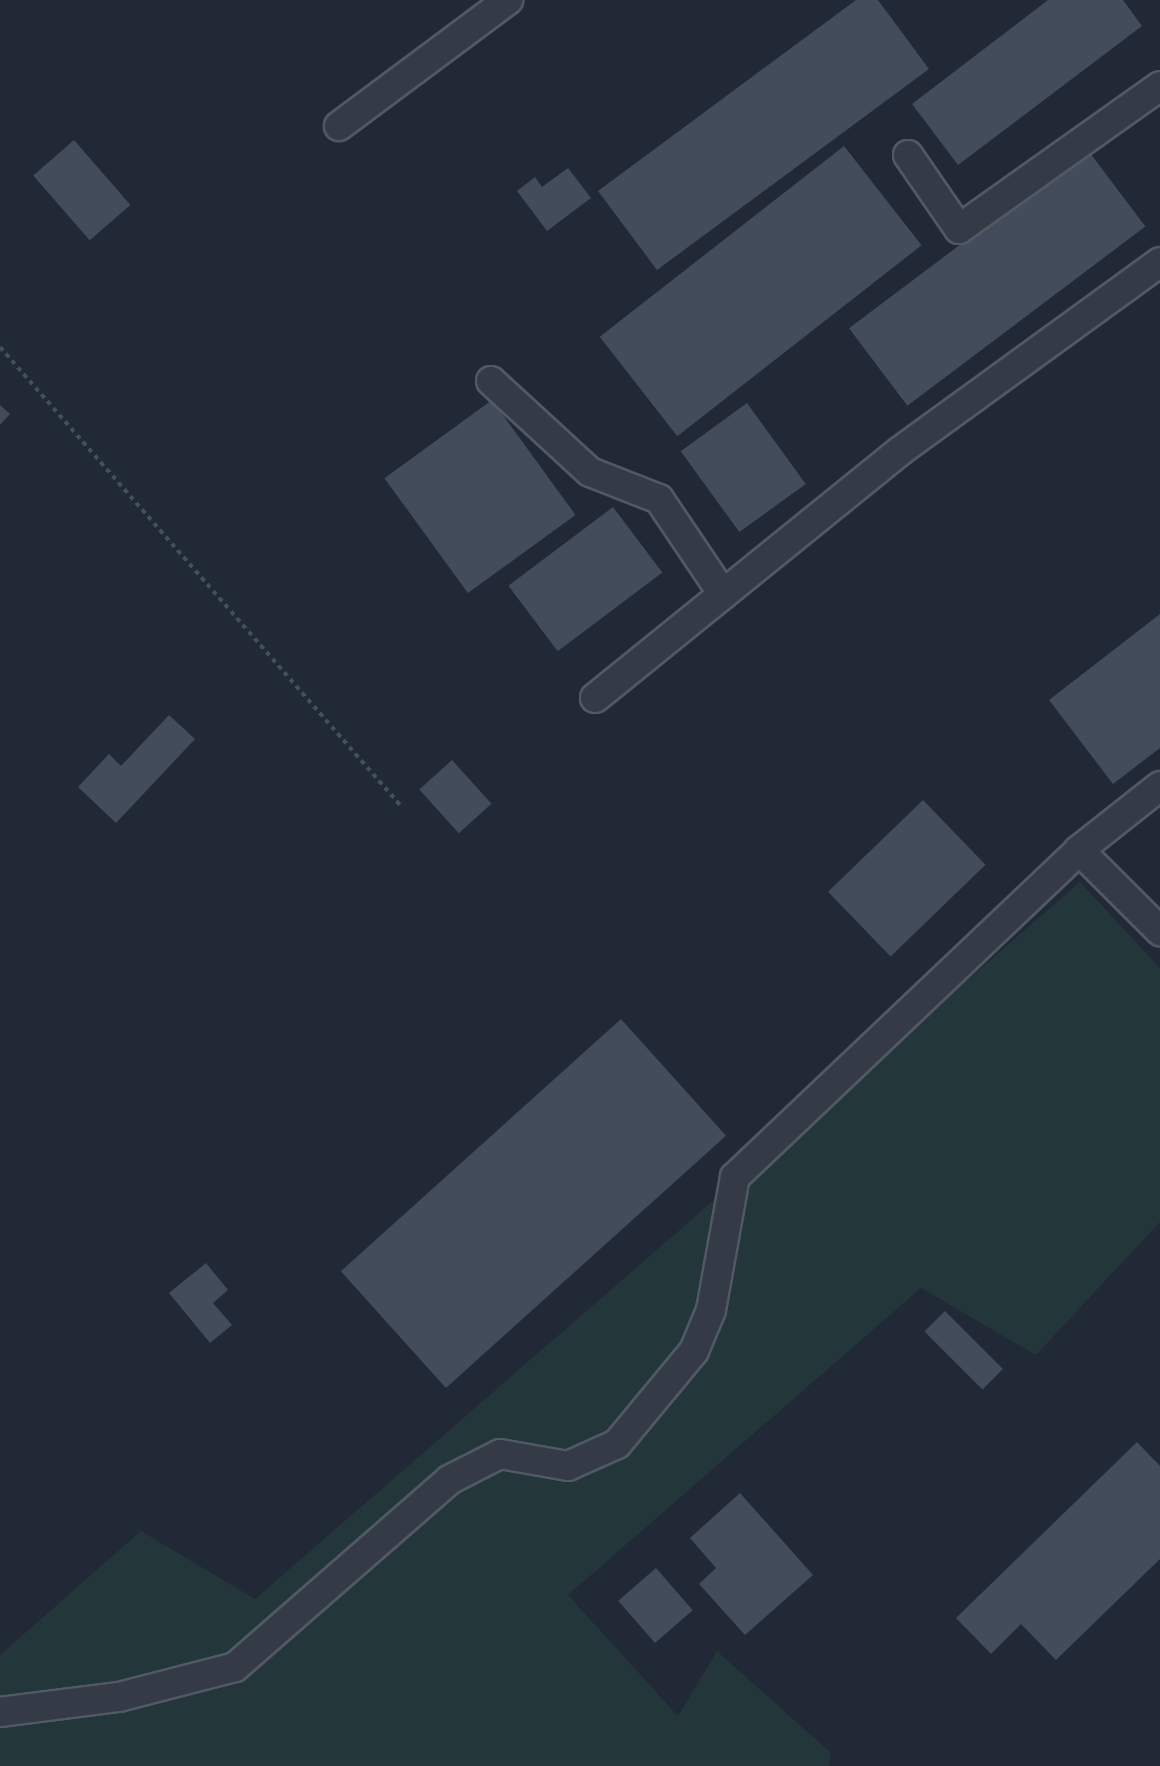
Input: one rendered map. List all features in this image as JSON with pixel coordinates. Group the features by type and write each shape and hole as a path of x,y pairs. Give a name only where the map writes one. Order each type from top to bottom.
{"lane":[{"path":"339,126 508,0"},
{"path":"908,155 958,229 1160,86"},
{"path":"595,698 900,451 1160,262"},
{"path":"491,381 590,472 659,499 723,594"},
{"path":"0,1712 119,1697 235,1667 449,1480 500,1454 568,1466 617,1444 694,1351 711,1310 735,1177 1079,850 1160,786"},
{"path":"1079,850 1160,931"}],"path":[{"path":"0,347 400,806"}],"shaded area":[{"path":"1080,882 1160,968 1160,1222 1036,1355 921,1288 568,1595 678,1716 717,1651 831,1753 829,1766 0,1766 0,1655 141,1531 255,1599"}],"building":[{"path":"856,0 878,0 929,69 657,270 598,191"},
{"path":"1048,0 1123,0 1142,26 958,165 912,104"},
{"path":"74,140 130,205 90,240 33,175"},
{"path":"844,146 922,245 677,436 600,337"},
{"path":"1087,149 1145,226 907,406 849,328"},
{"path":"568,168 591,198 547,231 517,191 535,177 542,187"},
{"path":"492,400 575,515 468,593 384,478"},
{"path":"747,403 806,484 739,532 681,451"},
{"path":"0,405 10,414 0,425"},
{"path":"613,507 662,572 558,651 508,586"},
{"path":"1160,614 1160,748 1113,784 1049,700"},
{"path":"169,715 195,739 116,823 78,787 109,754 121,766"},
{"path":"452,760 491,804 459,833 419,789"},
{"path":"923,800 986,865 891,956 828,892"},
{"path":"621,1019 726,1136 446,1388 341,1271"},
{"path":"206,1263 228,1290 213,1303 232,1325 210,1343 169,1293"},
{"path":"945,1311 1003,1369 982,1389 924,1332"},
{"path":"1137,1442 1160,1466 1160,1559 1056,1660 1021,1624 991,1654 956,1618"},
{"path":"740,1493 813,1575 745,1635 699,1584 716,1568 690,1538"},
{"path":"656,1568 693,1610 655,1643 618,1601"}]}
